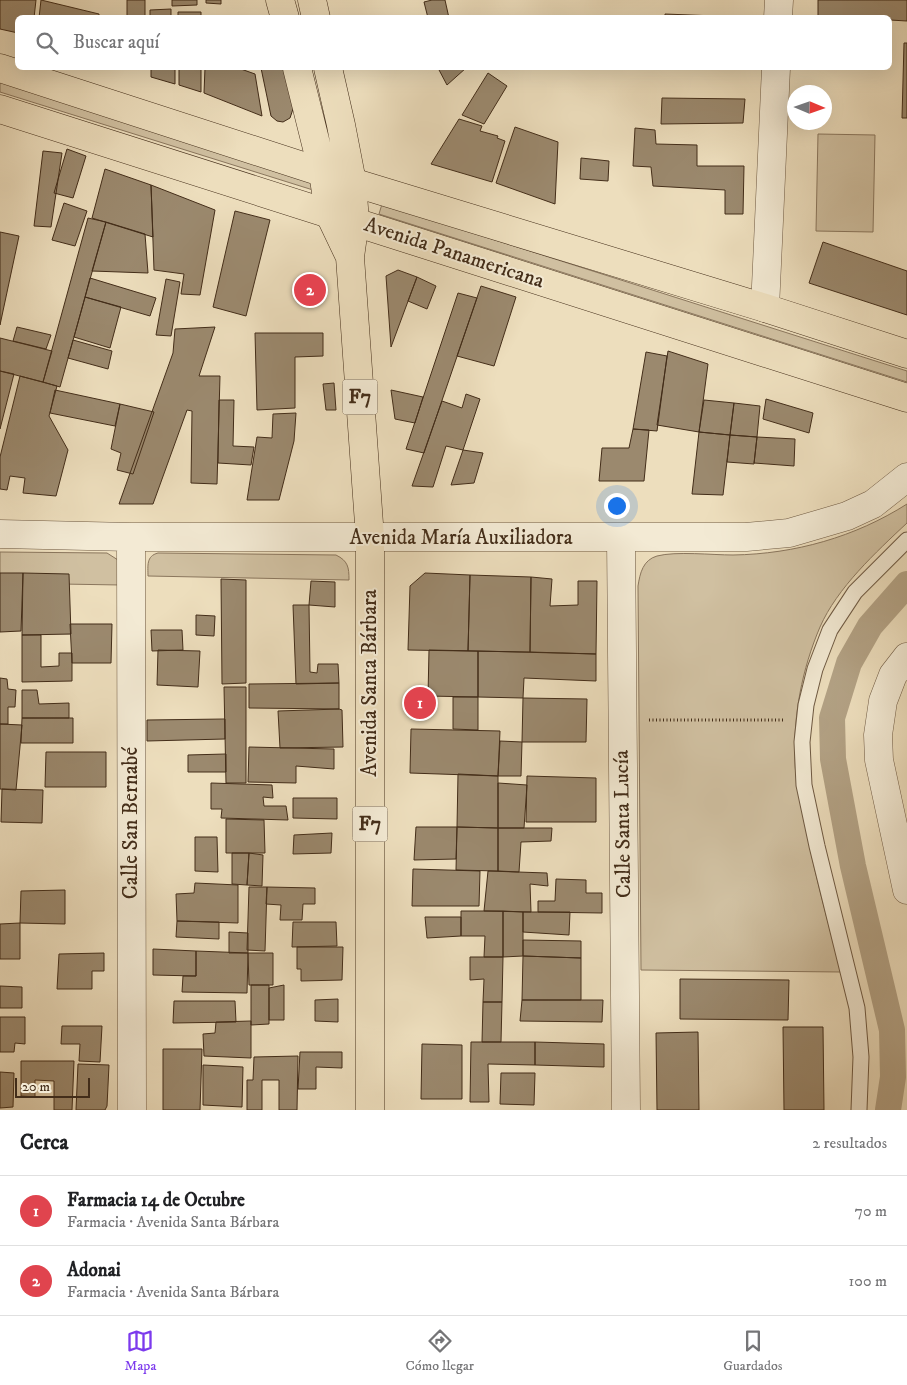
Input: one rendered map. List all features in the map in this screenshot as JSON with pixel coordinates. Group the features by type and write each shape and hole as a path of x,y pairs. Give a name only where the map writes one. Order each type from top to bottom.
{"main road":[{"path":"280,0 284,15"},
{"path":"312,0 315,15"},
{"name":"Avenida Panamericana","path":"0,68 352,182 765,308 907,354"},
{"name":"F7","path":"298,70 323,172 329,213 350,257"},
{"name":"F7","path":"328,70 352,182 355,221 350,257"},
{"name":"Avenida Panamericana","path":"0,109 907,398"},
{"name":"Avenida Santa Bárbara","path":"350,257 370,538 370,1110"}],"street":[{"path":"778,15 779,0"},
{"path":"765,308 776,70"},
{"name":"Avenida María Auxiliadora","path":"0,534 130,537 370,538 746,537 789,533 847,516 873,504 907,477"},
{"name":"Calle San Bernabé","path":"130,537 132,1110"},
{"name":"Calle Santa Lucía","path":"621,538 626,1110"},
{"path":"906,885 879,760 878,735 883,701 892,675 907,657"}],"lane":[{"path":"859,1110 861,1056 857,1008 804,785 802,742 806,705 815,669 830,630 855,592 907,540"}],"path":[{"path":"649,720 786,720"}],"shaded area":[{"path":"0,82 316,181 313,190 0,92"},
{"path":"818,134 875,135 873,232 816,231"},
{"path":"382,204 907,371 907,382 379,214"},
{"path":"907,504 907,523 858,571 836,598 827,613 808,659 797,710 796,778 815,869 841,972 641,970 638,586 645,564 652,558 665,555 684,553 756,554 824,542 867,526"},
{"path":"0,552 107,553 118,560 121,585 0,583"},
{"path":"158,553 336,555 347,565 349,580 148,576 148,565 151,556"}],"building":[{"path":"0,0 36,0 34,15 15,15 15,32 0,29"},
{"path":"41,0 99,14 99,15 39,15"},
{"path":"127,0 145,0 145,15 127,15"},
{"path":"172,0 197,0 197,5 172,6"},
{"path":"206,0 221,0 221,4 206,3"},
{"path":"445,0 448,15 427,15 424,2"},
{"path":"818,0 907,0 907,21 892,20 892,15 818,15"},
{"path":"171,9 171,15 150,15 150,10"},
{"path":"178,12 201,12 201,15 178,15"},
{"path":"904,43 907,43 907,118 902,118"},
{"path":"151,70 175,70 175,84 151,77"},
{"path":"179,70 201,70 201,92 179,85"},
{"path":"205,70 244,70 255,74 262,116 204,93"},
{"path":"261,70 285,70 294,106 290,118 283,122 277,121 271,116"},
{"path":"439,70 464,70 447,85"},
{"path":"488,73 507,86 484,124 462,115"},
{"path":"662,98 745,99 743,123 661,124"},
{"path":"459,119 482,126 480,131 498,136 497,138 505,141 492,182 431,164"},
{"path":"515,127 558,142 555,204 496,183"},
{"path":"635,128 655,130 656,144 697,145 697,166 744,166 743,214 725,214 725,190 653,186 651,167 633,166"},
{"path":"67,149 86,156 73,198 54,193"},
{"path":"43,151 62,153 51,227 34,226"},
{"path":"581,158 609,161 608,181 580,179"},
{"path":"105,169 151,185 153,237 92,218"},
{"path":"151,185 215,210 200,295 181,294 184,274 154,270"},
{"path":"64,203 87,211 75,246 52,240"},
{"path":"235,211 270,220 246,316 213,307"},
{"path":"88,218 106,222 60,387 43,382"},
{"path":"106,222 145,234 148,273 92,271"},
{"path":"0,232 19,236 0,325"},
{"path":"823,242 907,271 907,315 809,283"},
{"path":"398,270 417,277 391,347 386,276"},
{"path":"417,277 436,286 427,309 408,301"},
{"path":"90,278 156,298 150,316 85,297"},
{"path":"166,279 180,282 171,336 156,335"},
{"path":"481,286 516,297 494,366 457,356"},
{"path":"458,293 477,298 424,453 406,449"},
{"path":"85,297 121,307 110,348 74,337"},
{"path":"17,327 51,335 46,349 13,341"},
{"path":"215,327 199,376 220,376 217,484 191,483 192,411 187,410 153,504 119,504 173,353 175,329"},
{"path":"255,333 323,333 323,356 295,357 295,408 257,410"},
{"path":"0,338 52,351 43,382 0,371"},
{"path":"73,340 112,351 108,369 68,358"},
{"path":"668,351 708,364 699,432 657,425"},
{"path":"646,352 667,356 657,431 633,429"},
{"path":"0,371 14,374 0,429"},
{"path":"20,376 57,386 49,416 68,450 56,496 23,493 25,478 10,476 7,490 0,489 0,457"},
{"path":"334,383 336,410 326,410 323,384"},
{"path":"55,390 120,404 115,426 50,413"},
{"path":"391,390 423,397 415,423 395,419"},
{"path":"466,394 480,399 463,450 446,446 433,487 412,486 442,401 462,408"},
{"path":"766,399 813,413 809,433 763,419"},
{"path":"219,400 234,400 233,446 254,447 251,465 218,463"},
{"path":"704,400 734,403 730,435 699,432"},
{"path":"734,403 760,406 757,437 730,435"},
{"path":"120,404 154,412 133,474 117,470 121,453 111,449"},
{"path":"296,413 294,441 279,500 247,500 257,437 272,438 273,414"},
{"path":"633,429 649,430 644,481 599,481 602,448 629,448"},
{"path":"699,432 730,435 723,495 692,494"},
{"path":"730,435 757,437 754,464 727,462"},
{"path":"757,437 795,439 794,466 754,463"},
{"path":"463,450 483,453 474,483 451,485"},
{"path":"0,573 23,573 21,631 0,632"},
{"path":"23,573 69,574 71,634 22,635"},
{"path":"425,573 470,575 468,651 408,650 410,586"},
{"path":"470,575 531,577 530,652 468,651"},
{"path":"531,577 552,579 550,606 578,605 578,581 597,581 596,654 530,652"},
{"path":"221,579 246,580 246,683 222,684"},
{"path":"311,581 335,582 335,607 309,605"},
{"path":"293,605 309,605 310,672 317,673 318,664 338,664 339,683 296,684"},
{"path":"196,615 215,616 214,636 196,635"},
{"path":"70,624 112,624 111,663 72,663"},
{"path":"151,630 182,630 183,650 152,651"},
{"path":"22,635 41,635 41,667 59,666 59,653 72,653 72,681 22,682"},
{"path":"158,650 200,651 198,687 157,685"},
{"path":"429,650 478,651 478,697 428,696"},
{"path":"478,651 596,654 596,681 524,678 523,698 478,697"},
{"path":"0,678 7,679 8,689 16,690 15,707 8,707 8,724 0,724"},
{"path":"339,683 339,709 249,708 249,684"},
{"path":"224,687 246,687 246,783 226,783"},
{"path":"22,690 37,690 39,704 69,703 69,718 22,718"},
{"path":"453,697 478,697 478,730 453,729"},
{"path":"523,698 587,699 586,742 522,742"},
{"path":"342,710 343,747 280,748 278,711"},
{"path":"22,718 73,718 73,743 21,743"},
{"path":"225,719 225,739 147,741 147,720"},
{"path":"0,724 22,725 16,790 0,789"},
{"path":"411,729 500,731 498,776 410,773"},
{"path":"500,741 522,742 521,776 498,776"},
{"path":"249,747 334,749 334,769 296,766 296,783 248,782"},
{"path":"46,752 106,752 106,787 45,787"},
{"path":"226,754 226,772 188,772 188,755"},
{"path":"458,774 498,776 498,828 457,827"},
{"path":"527,776 596,778 596,822 526,822"},
{"path":"211,783 272,785 273,798 263,797 264,806 286,806 288,820 221,818 222,809 211,809"},
{"path":"498,783 527,785 524,828 498,828"},
{"path":"2,789 43,790 42,823 1,822"},
{"path":"293,798 337,798 337,819 293,818"},
{"path":"226,819 264,820 265,853 226,853"},
{"path":"416,827 457,827 456,859 414,860"},
{"path":"457,827 498,828 498,871 456,870"},
{"path":"498,828 552,828 551,841 521,842 519,872 498,871"},
{"path":"332,833 331,853 293,854 294,835"},
{"path":"195,837 217,837 218,872 195,871"},
{"path":"232,853 249,853 247,885 232,884"},
{"path":"249,853 263,855 262,886 247,885"},
{"path":"413,869 480,871 479,906 412,906"},
{"path":"488,871 547,873 548,886 530,884 531,912 484,911"},
{"path":"556,879 586,880 586,893 602,893 602,913 538,912 538,901 555,901"},
{"path":"195,883 238,885 238,923 177,921 176,894 194,893"},
{"path":"249,887 267,887 265,951 247,950"},
{"path":"267,887 315,888 315,904 303,904 302,920 280,920 281,905 266,904"},
{"path":"65,890 65,924 20,923 21,891"},
{"path":"461,911 503,911 503,957 484,957 485,936 461,936"},
{"path":"503,911 523,912 523,956 503,957"},
{"path":"523,912 570,912 569,935 523,932"},
{"path":"425,917 461,917 461,936 427,938"},
{"path":"177,921 219,922 219,939 176,937"},
{"path":"293,922 336,922 337,946 292,947"},
{"path":"20,923 20,959 0,959 0,924"},
{"path":"229,932 248,933 248,953 229,953"},
{"path":"523,940 581,941 581,958 523,956"},
{"path":"297,947 343,947 342,980 301,981 301,969 297,969"},
{"path":"153,949 196,951 196,976 153,975"},
{"path":"196,951 248,953 247,993 182,992 183,976 196,976"},
{"path":"104,953 104,971 92,971 92,989 57,989 59,954"},
{"path":"248,953 273,953 273,985 249,985"},
{"path":"523,956 581,958 581,1000 522,1000"},
{"path":"470,957 503,957 502,1002 483,1002 484,979 470,980"},
{"path":"680,979 789,980 788,1020 680,1019"},
{"path":"251,985 269,985 269,1024 251,1025"},
{"path":"284,985 284,1020 269,1020 269,988"},
{"path":"0,986 22,987 22,1008 0,1008"},
{"path":"338,999 338,1022 315,1021 315,1000"},
{"path":"522,1000 603,1000 602,1022 520,1021"},
{"path":"174,1001 235,1001 236,1022 173,1023"},
{"path":"483,1002 502,1002 501,1042 482,1042"},
{"path":"0,1017 25,1017 25,1044 15,1043 14,1052 0,1052"},
{"path":"251,1021 251,1058 204,1056 203,1034 215,1033 216,1022"},
{"path":"62,1026 102,1026 100,1062 79,1061 80,1044 61,1044"},
{"path":"783,1027 823,1027 824,1110 784,1110"},
{"path":"698,1032 699,1110 657,1110 656,1033"},
{"path":"471,1042 535,1042 535,1065 488,1064 489,1102 470,1102"},
{"path":"535,1042 604,1044 604,1067 535,1065"},
{"path":"422,1044 462,1045 462,1099 421,1099"},
{"path":"163,1049 202,1049 200,1110 163,1110"},
{"path":"300,1052 342,1052 342,1068 316,1067 316,1089 298,1089"},
{"path":"298,1056 297,1110 279,1110 279,1080 262,1080 262,1110 247,1110 247,1080 253,1080 254,1057"},
{"path":"21,1061 74,1061 72,1110 54,1110 54,1081 35,1080 35,1097 21,1096"},
{"path":"78,1064 109,1065 107,1106 105,1110 76,1110"},
{"path":"203,1065 243,1067 242,1107 203,1105"},
{"path":"0,1072 14,1073 13,1107 0,1108"},
{"path":"501,1073 535,1073 534,1105 500,1104"}],"waterway":[{"path":"888,1110 893,1077 892,1030 853,866 833,759 832,718 849,663 870,626 907,584"}],"place":[{"name":"Adonai","path":"310,290"},
{"name":"Farmacia 14 de Octubre","path":"420,703"}]}
